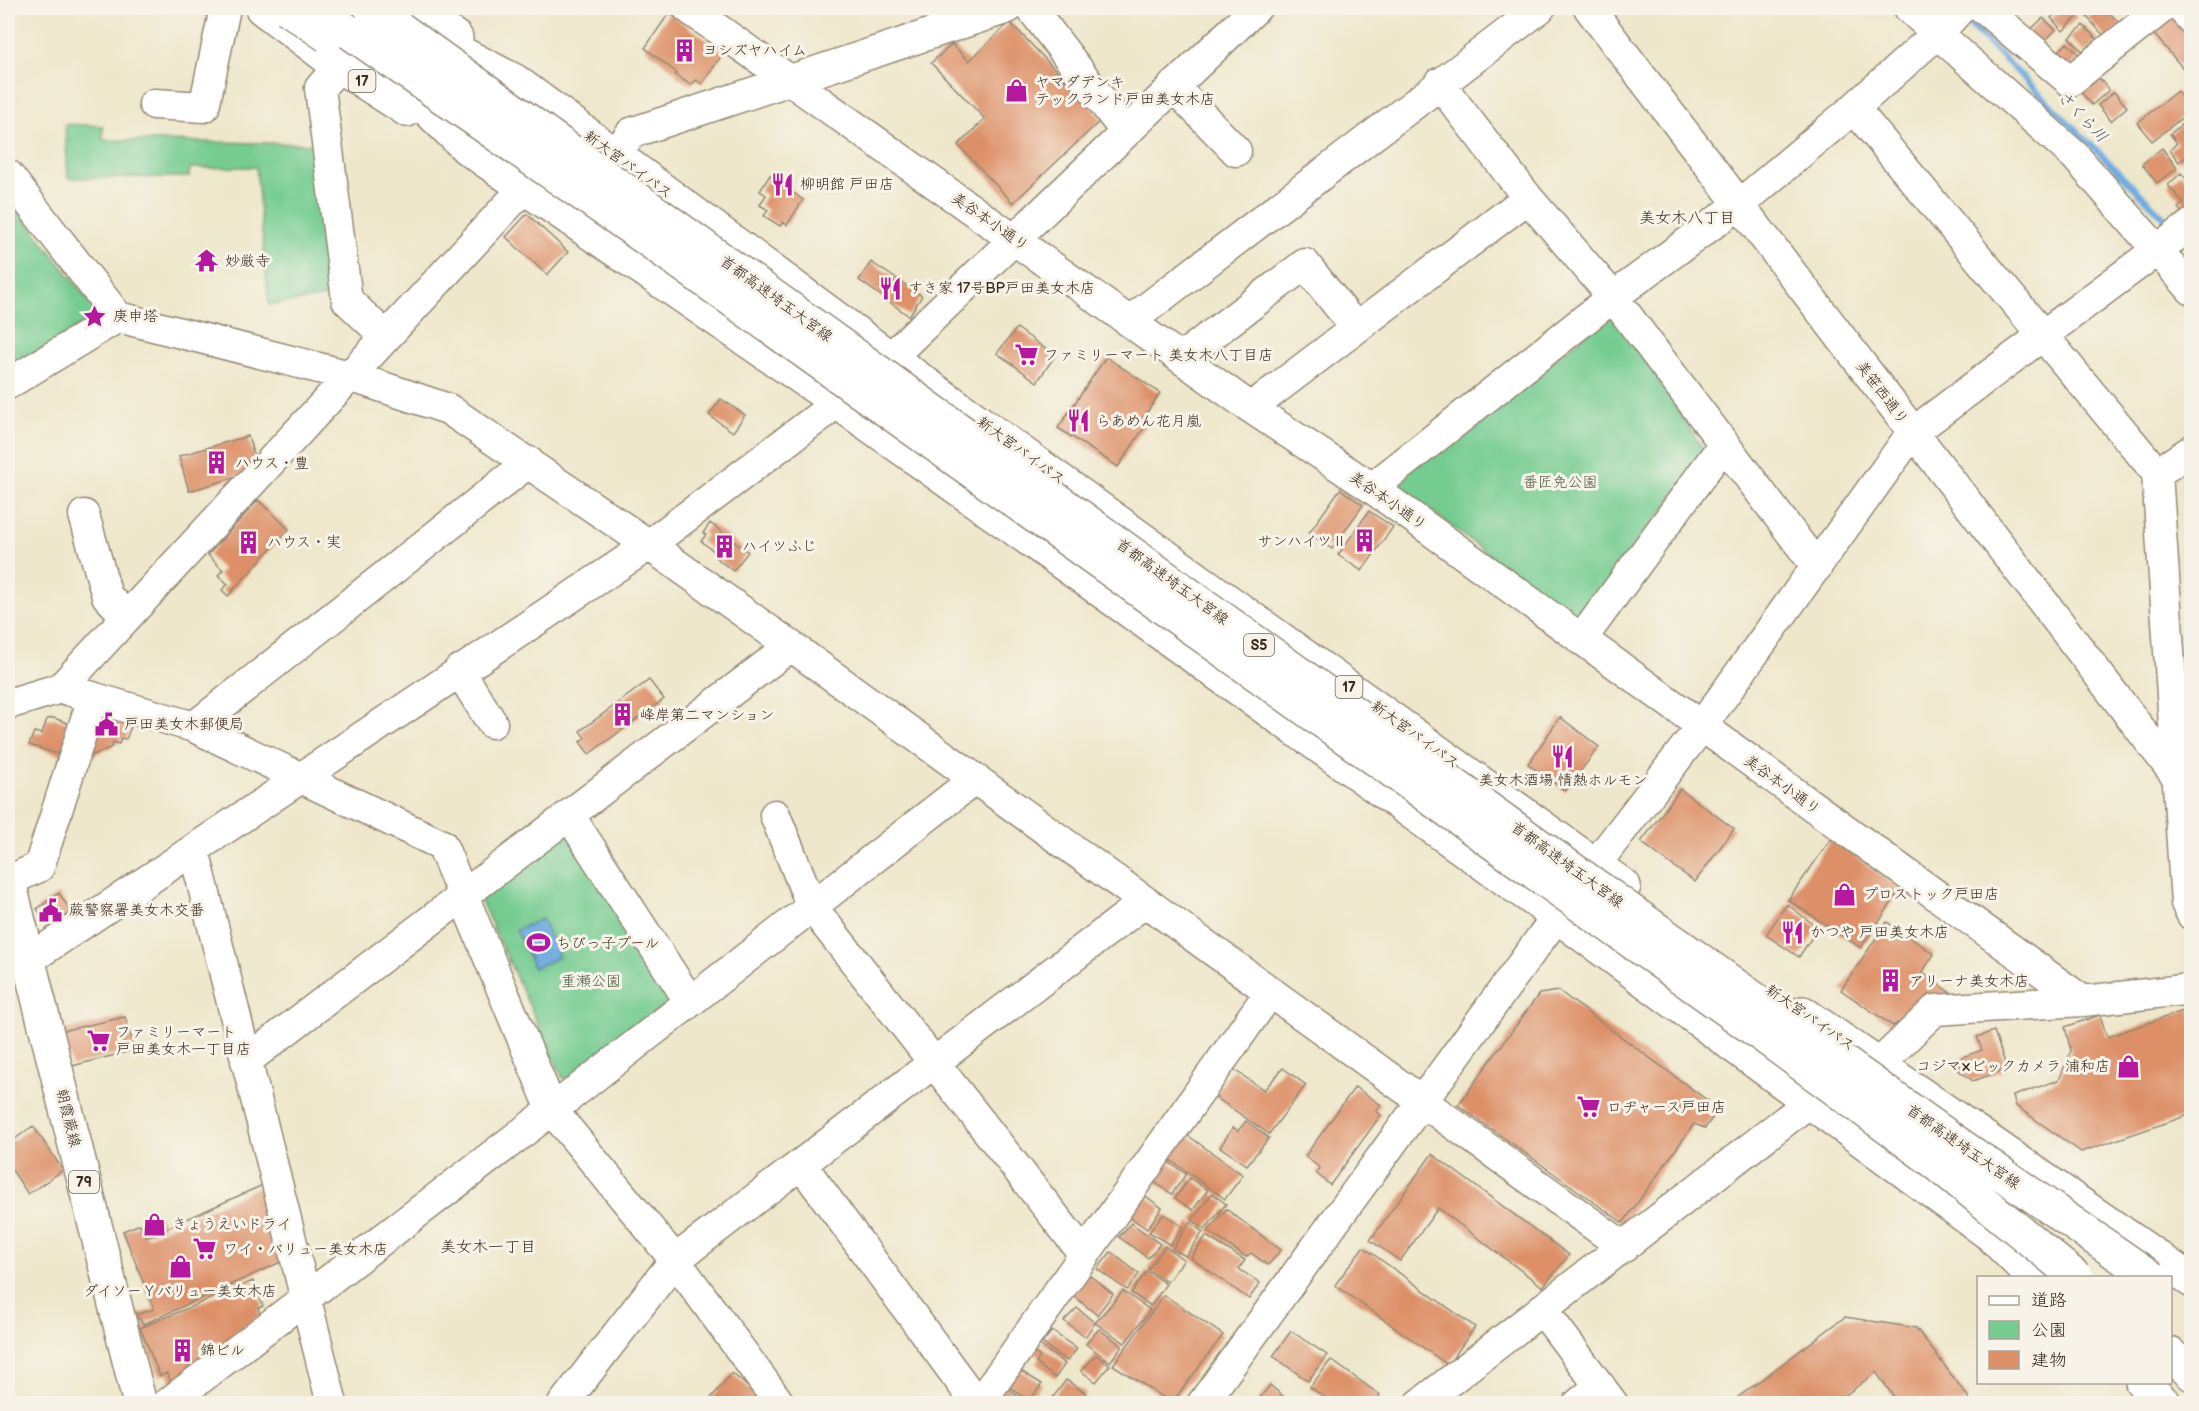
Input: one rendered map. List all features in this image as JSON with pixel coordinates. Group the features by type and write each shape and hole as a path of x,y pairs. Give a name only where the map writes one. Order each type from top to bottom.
{"main road":[{"name":"17","path":"262,8 339,66 467,148 837,402 1557,916 1991,1235 2032,1276"},
{"path":"287,8 503,160 657,230"},
{"name":"首都高速埼玉大宮線","path":"315,8 657,230 1565,864 1938,1130 2149,1276"},
{"name":"17","path":"322,8 467,148"},
{"name":"首都高速埼玉大宮線","path":"372,8 657,230 1936,1163 2075,1276"},
{"name":"新大宮バイパス","path":"372,8 515,81 890,358 1595,865 1877,1066 2192,1281"},
{"path":"394,8 541,112 657,230"},
{"name":"17","path":"414,8 515,81"},
{"name":"朝霞蕨線","path":"8,880 17,967 140,1404"},
{"path":"2172,1291 2192,1305"},
{"path":"2172,1354 2192,1369"},
{"path":"2172,1355 2192,1374"},
{"path":"2143,1384 2165,1404"}],"street":[{"path":"154,104 204,106 225,8"},
{"name":"美谷本小通り","path":"688,8 1251,408 1372,488 2083,1001"},
{"path":"616,155 631,133 791,80 939,19 1008,8"},
{"path":"1031,8 1125,131"},
{"path":"17,967 648,545 837,402 890,358 1012,238 1256,8"},
{"path":"1130,321 1540,8"},
{"name":"美笹西通り","path":"1588,8 2177,777"},
{"path":"1909,8 1948,22 2075,156 2177,235 2192,290"},
{"path":"1983,8 2070,81 2162,8"},
{"path":"2182,8 2192,20"},
{"path":"1372,488 1613,297 1740,204 1854,108 1948,22"},
{"path":"339,66 320,88 347,300 386,338"},
{"path":"1439,83 1528,198 1613,297 1817,567"},
{"path":"1173,86 1236,151"},
{"path":"1854,108 2157,473 2186,903 2192,915"},
{"path":"8,175 118,316 350,376 448,409 529,462 791,646 1624,1247"},
{"path":"8,704 62,687 524,188"},
{"path":"1251,408 1528,198"},
{"path":"1595,865 1701,727 1912,433 2177,235"},
{"path":"1181,358 1305,264 1356,328"},
{"path":"8,384 118,316"},
{"path":"1581,640 1724,444"},
{"path":"2157,473 2192,450"},
{"path":"194,727 529,462"},
{"path":"84,514 107,596 127,617"},
{"path":"246,1061 791,646"},
{"path":"459,670 492,723"},
{"path":"62,687 194,727 442,845 552,1110 675,1260 776,1402"},
{"path":"8,880 39,867 93,697"},
{"path":"166,1404 552,1110 975,779"},
{"path":"569,815 690,1002"},
{"path":"775,815 812,907 1084,1254"},
{"path":"194,850 332,1404"},
{"path":"563,1404 675,1260 1145,902"},
{"path":"1202,1404 1420,1100 1557,916"},
{"path":"1877,1066 1935,1010 2083,1001 2192,989"},
{"path":"801,1164 978,1404 1270,992"},
{"path":"1420,1404 1811,1101"},
{"path":"1542,1309 1597,1398"}],"green space":[{"path":"65,124 103,126 103,140 317,144 340,295 269,305 256,167 190,168 189,177 68,178"},
{"path":"8,197 96,310 93,318 8,370"},
{"name":"番匠免公園","path":"1615,312 1705,452 1582,625 1393,482"},
{"name":"重瀬公園","path":"565,830 679,994 571,1079 563,1078 479,897"}],"water":[{"name":"ちびっ子プール","path":"542,919 559,957 534,968 516,930"}],"building":[{"path":"2061,8 2067,8 2077,17 2063,31 2051,18"},
{"path":"2097,8 2105,8 2121,25 2107,39 2087,17"},
{"name":"ヨシズヤハイム","path":"669,13 724,52 702,84 696,80 691,85 675,75 677,73 645,48"},
{"path":"2173,16 2192,38 2192,79 2153,33"},
{"path":"2043,18 2056,30 2039,46 2027,33"},
{"name":"ヤマダデンキ テックランド戸田美女木店","path":"1010,22 1102,119 1013,203 958,145 985,119 931,63 952,44 969,61"},
{"path":"2083,25 2098,40 2084,53 2070,38"},
{"path":"2067,43 2081,56 2065,72 2051,59"},
{"path":"2098,77 2109,90 2092,105 2081,92"},
{"path":"2177,91 2192,110 2152,141 2137,123"},
{"path":"2114,92 2127,107 2111,121 2098,105"},
{"path":"2182,124 2192,136 2192,152 2179,162 2170,150 2177,143 2170,134"},
{"path":"2162,148 2177,168 2157,183 2142,164"},
{"path":"2181,173 2192,185 2192,215 2187,218 2178,208 2184,203 2168,185"},
{"path":"770,175 803,200 787,225 783,222 780,226 764,216 768,210 760,205 766,195 760,191"},
{"path":"527,214 568,252 547,275 506,237"},
{"name":"すき家 17号BP戸田美女木店","path":"871,262 922,296 909,316 859,280"},
{"name":"ファミリーマート 美女木八丁目店","path":"1017,328 1055,356 1037,382 997,353"},
{"path":"1106,357 1160,393 1143,418 1148,422 1118,467 1058,428"},
{"path":"721,399 745,415 733,432 709,415"},
{"name":"ハウス・豊","path":"248,436 256,461 246,474 189,491 179,456"},
{"path":"1340,489 1363,505 1332,549 1309,533"},
{"name":"ハウス・実","path":"258,500 289,529 228,596 222,590 228,584 218,575 223,570 208,555"},
{"name":"サンハイツⅡ","path":"1369,511 1393,527 1362,571 1338,555"},
{"name":"ハイツふじ","path":"710,523 748,552 733,571 714,556 716,553 701,541"},
{"name":"峰岸第二マンション","path":"649,680 664,699 589,754 580,742 585,738 580,731"},
{"path":"97,714 133,722 126,739 121,738 119,744 113,742 112,747 91,756 84,754"},
{"name":"美女木酒場 情熱ホルモン","path":"1560,717 1599,747 1565,791 1528,764"},
{"path":"54,718 67,723 74,730 64,756 29,745 34,732 42,734 47,719"},
{"path":"1680,789 1734,829 1695,882 1641,842"},
{"name":"プロストック戸田店","path":"1831,839 1901,889 1861,948 1788,900"},
{"path":"59,893 72,913 63,919 59,914 47,922 37,909"},
{"name":"かつや 戸田美女木店","path":"1787,904 1818,928 1799,957 1766,935"},
{"name":"アリーナ美女木店","path":"1887,922 1934,954 1922,973 1952,994 1893,1026 1841,990"},
{"name":"ロヂャース戸田店","path":"1559,991 1719,1109 1705,1128 1694,1124 1623,1223 1458,1105 1539,994"},
{"name":"コジマ×ビックカメラ 浦和店","path":"2192,1008 2192,1114 2081,1152 2016,1106 2013,1096 2059,1080 2071,1051 2065,1027 2100,1015 2107,1037"},
{"name":"ファミリーマート 戸田美女木一丁目店","path":"125,1017 135,1050 72,1066 61,1031"},
{"path":"1994,1031 2007,1069 1973,1081 1958,1070 1962,1057 1982,1050 1977,1037"},
{"path":"1283,1068 1306,1085 1269,1134 1214,1096 1233,1069 1264,1090"},
{"path":"1355,1087 1381,1105 1376,1111 1381,1115 1330,1185 1316,1173 1320,1168 1305,1156"},
{"path":"1246,1121 1269,1138 1247,1165 1220,1147 1233,1127 1238,1131"},
{"path":"33,1126 63,1170 28,1194 8,1164 8,1144"},
{"path":"1183,1132 1243,1175 1225,1199 1165,1156"},
{"path":"1432,1154 1569,1255 1543,1287 1438,1208 1400,1261 1370,1240"},
{"path":"1164,1159 1186,1174 1172,1194 1150,1179"},
{"path":"1190,1178 1208,1190 1193,1210 1175,1198"},
{"name":"ワイ・バリュー美女木店","path":"265,1184 283,1261 144,1324 135,1315 154,1309 123,1231 140,1224 147,1237"},
{"path":"1140,1192 1162,1208 1147,1229 1124,1213"},
{"path":"1212,1193 1226,1204 1205,1229 1192,1220"},
{"path":"1226,1209 1281,1250 1268,1265 1251,1253 1246,1257 1208,1231"},
{"path":"1164,1214 1183,1227 1170,1245 1149,1232"},
{"name":"きょうえいドライ","path":"159,1215 164,1227 148,1233 144,1221"},
{"path":"1190,1222 1203,1232 1186,1256 1172,1249"},
{"path":"1131,1223 1160,1244 1148,1258 1119,1237"},
{"path":"1206,1236 1245,1260 1239,1269 1260,1283 1249,1299 1191,1258"},
{"path":"1165,1246 1184,1260 1167,1282 1148,1269"},
{"path":"1363,1247 1475,1327 1448,1365 1335,1285"},
{"path":"1111,1252 1139,1274 1127,1290 1097,1269"},
{"path":"1147,1271 1166,1284 1151,1306 1131,1293"},
{"path":"1088,1274 1113,1294 1097,1315 1073,1295"},
{"name":"錦ビル","path":"253,1281 263,1306 258,1308 260,1315 172,1384 167,1373 160,1376 140,1328"},
{"path":"1123,1291 1150,1310 1125,1343 1095,1323"},
{"path":"1164,1295 1223,1335 1172,1403 1113,1365"},
{"path":"1077,1308 1095,1323 1085,1337 1064,1321"},
{"path":"1845,1317 1916,1328 1969,1398 1961,1404 1899,1404 1876,1372 1834,1404 1729,1404"},
{"path":"1099,1329 1122,1346 1110,1362 1086,1344"},
{"path":"1052,1331 1077,1349 1067,1361 1042,1343"},
{"path":"1291,1331 1327,1355 1308,1381 1273,1356"},
{"path":"1032,1339 1065,1364 1055,1378 1036,1363 1040,1357 1027,1347"},
{"path":"1096,1355 1110,1365 1096,1382 1081,1371"},
{"path":"1331,1360 1380,1395 1374,1404 1334,1404 1310,1387"},
{"path":"1016,1368 1042,1384 1029,1401 1004,1383"},
{"path":"732,1373 756,1394 748,1404 706,1404"},
{"path":"1066,1380 1086,1393 1078,1404 1048,1404"},
{"path":"1002,1384 1028,1404 1002,1404 1005,1400 995,1391"},
{"path":"1270,1385 1292,1404 1255,1404"}],"waterway":[{"name":"さくら川","path":"1964,19 2174,227"}],"place":[{"name":"ヨシズヤハイム","path":"685,50"},
{"name":"ヤマダデンキ テックランド戸田美女木店","path":"1017,91"},
{"name":"柳明館 戸田店","path":"782,184"},
{"name":"妙厳寺","path":"207,261"},
{"name":"すき家 17号BP戸田美女木店","path":"890,288"},
{"name":"庚申塔","path":"95,316"},
{"name":"ファミリーマート 美女木八丁目店","path":"1026,355"},
{"name":"らあめん花月嵐","path":"1078,421"},
{"name":"ハウス・豊","path":"217,463"},
{"name":"サンハイツⅡ","path":"1365,541"},
{"name":"ハウス・実","path":"249,542"},
{"name":"ハイツふじ","path":"724,546"},
{"name":"峰岸第二マンション","path":"622,715"},
{"name":"戸田美女木郵便局","path":"106,724"},
{"name":"美女木酒場 情熱ホルモン","path":"1563,756"},
{"name":"プロストック戸田店","path":"1845,894"},
{"name":"蕨警察署美女木交番","path":"51,910"},
{"name":"かつや 戸田美女木店","path":"1792,932"},
{"name":"ちびっ子プール","path":"538,943"},
{"name":"アリーナ美女木店","path":"1891,981"},
{"name":"ファミリーマート 戸田美女木一丁目店","path":"98,1041"},
{"name":"コジマ×ビックカメラ 浦和店","path":"2128,1066"},
{"name":"ロヂャース戸田店","path":"1589,1107"},
{"name":"きょうえいドライ","path":"154,1224"},
{"name":"ワイ・バリュー美女木店","path":"205,1249"},
{"name":"ダイソーＹバリュー美女木店","path":"180,1267"},
{"name":"錦ビル","path":"182,1350"}],"district":[{"name":"美女木八丁目","path":"1687,218"},
{"name":"美女木一丁目","path":"488,1247"}]}
